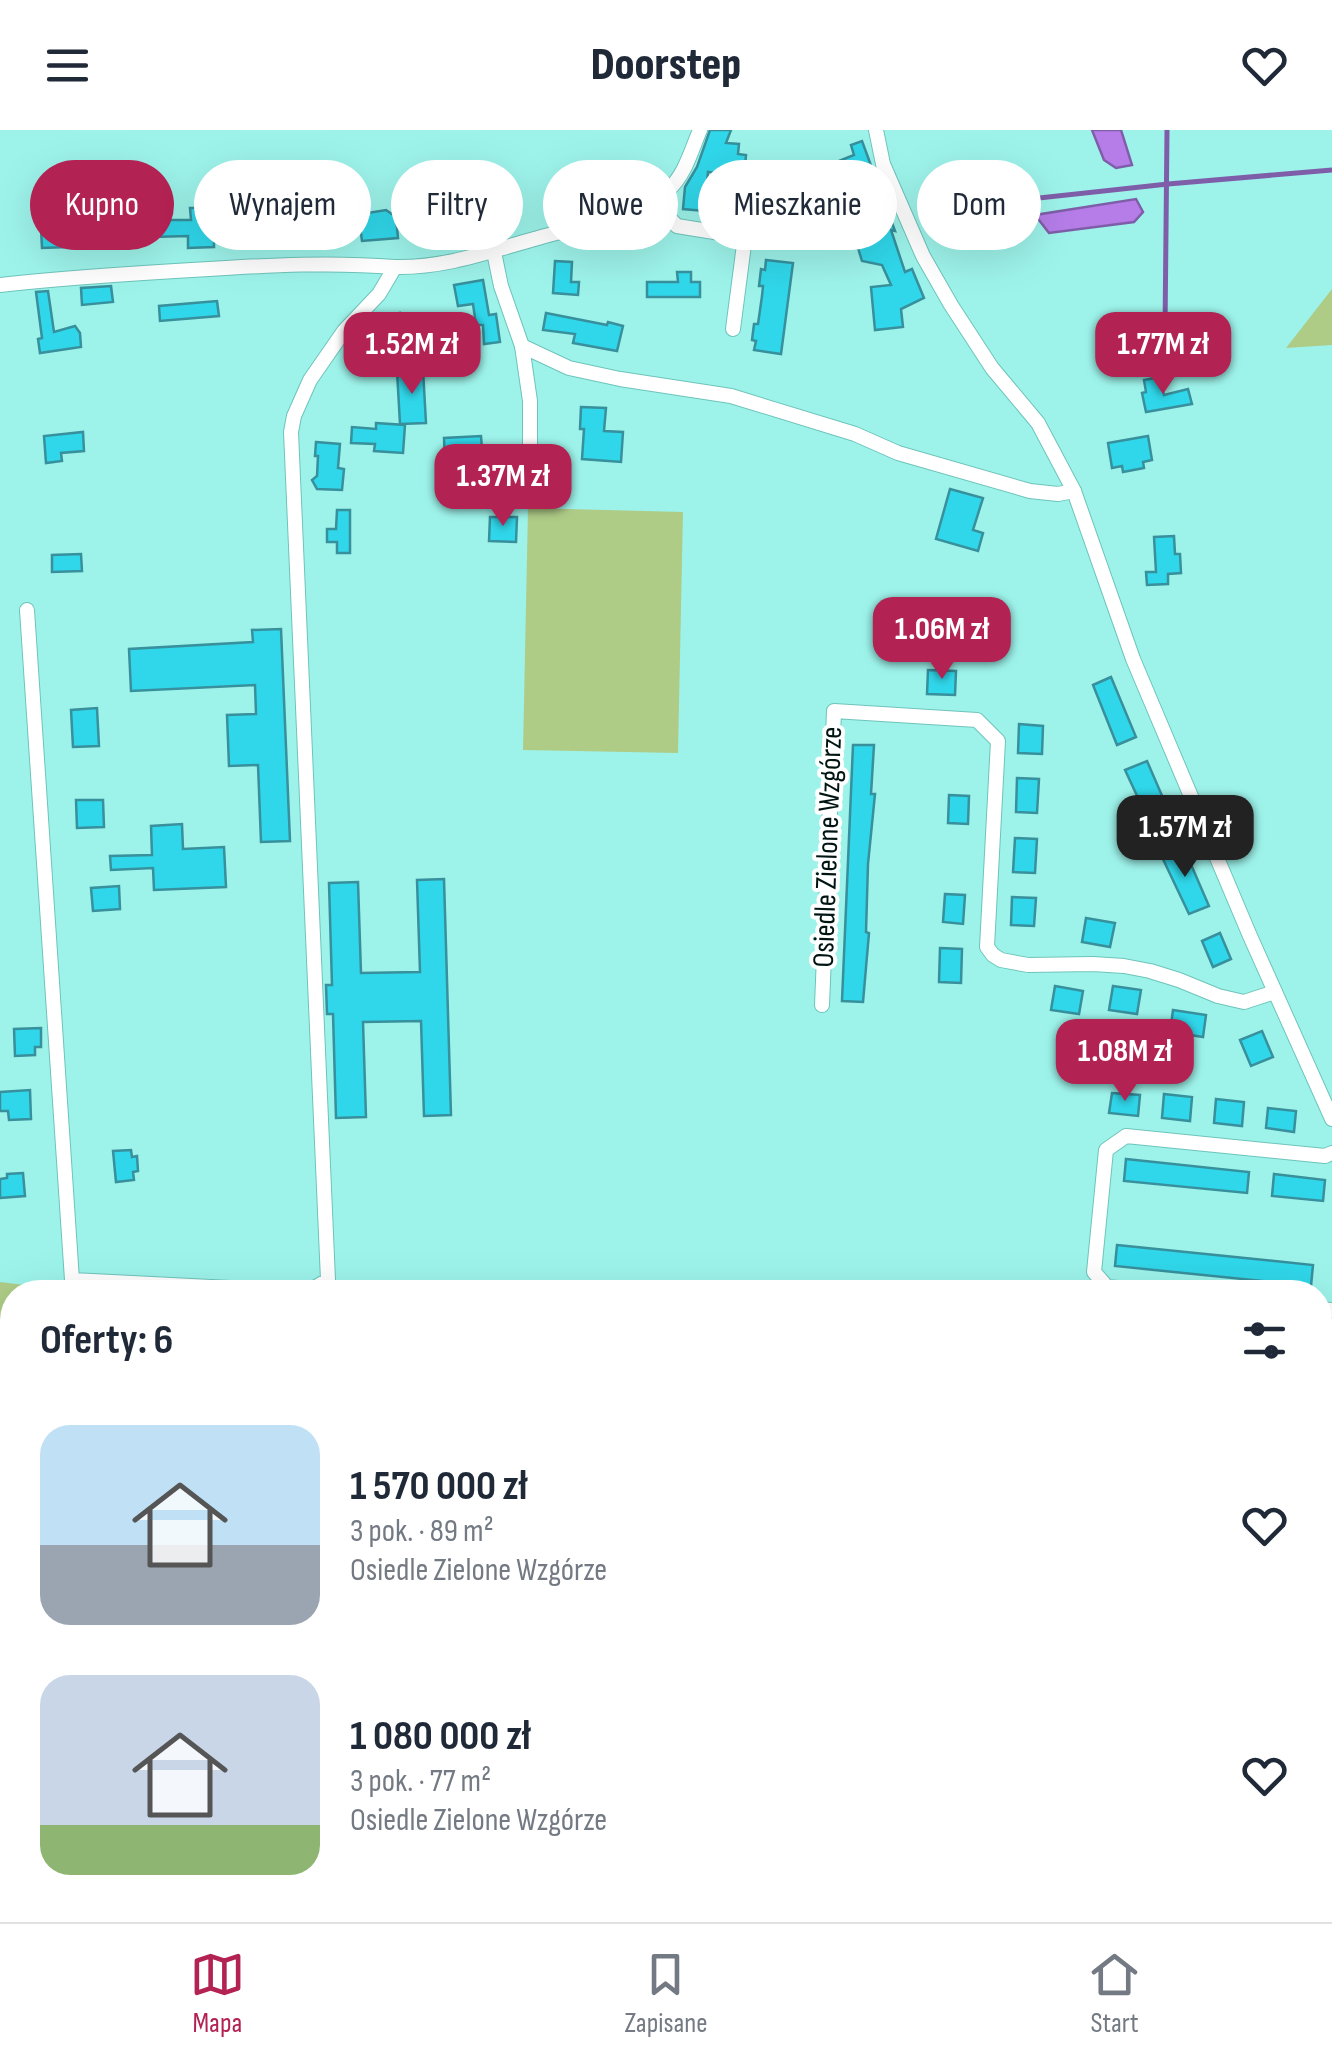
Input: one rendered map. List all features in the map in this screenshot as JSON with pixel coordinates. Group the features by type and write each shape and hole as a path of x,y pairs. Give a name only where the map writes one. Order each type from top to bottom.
{"street":[{"path":"678,179 700,130"},
{"path":"876,130 883,164 923,256 992,368 1038,424 1074,491 1133,660 1332,1119"},
{"path":"678,226 745,236 733,329"},
{"path":"0,285 268,265 434,265 543,236"},
{"path":"494,252 522,346 530,401 530,492"},
{"path":"328,1280 290,432 310,380 344,331 379,294 395,267"},
{"path":"522,346 569,368 731,396 855,434 898,453 1030,490 1058,494 1074,491"},
{"path":"28,610 72,1280"},
{"name":"Osiedle Zielone Wzgórze","path":"822,1005 834,711 977,720 998,741 987,946 993,955 1028,965 1124,966 1244,1002 1275,992"},
{"path":"1101,1280 1094,1272 1106,1150 1126,1136 1325,1156 1332,1153"}],"green space":[{"path":"1332,289 1332,345 1286,348"},
{"path":"528,508 683,512 678,753 523,750"}],"shaded area":[{"path":"1092,130 1121,130 1132,165 1116,168 1104,160"},
{"path":"1136,199 1143,212 1134,222 1049,233 1041,223 1041,214"}],"building":[{"path":"710,130 731,130 726,143 739,144 738,154 746,155 746,160 699,160"},
{"path":"862,141 869,160 842,160 854,155 851,145"},
{"path":"698,164 698,210 683,209 685,187"},
{"path":"190,208 194,208 194,248 188,248 188,236 174,236 174,220 191,220"},
{"path":"386,210 391,214 391,239 371,240 371,212"},
{"path":"897,248 905,272 912,269 924,298 901,309 903,327 875,330 871,287 891,285 882,265 862,261 859,250"},
{"path":"766,260 793,263 781,354 754,350 756,341 752,340 762,296 761,269 765,270"},
{"path":"555,261 572,262 571,282 579,282 578,295 553,293"},
{"path":"677,272 691,272 691,282 700,282 700,297 647,297 647,282 678,282"},
{"path":"483,280 489,315 496,314 500,342 484,344 483,325 476,325 473,304 458,306 454,285"},
{"path":"111,286 113,302 82,305 81,288"},
{"path":"48,291 54,332 75,326 81,347 40,353 36,292"},
{"path":"217,301 219,316 160,321 159,306"},
{"path":"400,313 402,332 385,333 389,371 378,372 372,317"},
{"path":"546,313 623,326 617,351 573,343 575,334 543,330"},
{"path":"423,370 426,423 400,424 397,371"},
{"path":"1160,377 1164,395 1188,389 1192,404 1146,412 1144,380"},
{"path":"581,407 606,408 604,431 623,432 621,462 582,459"},
{"path":"376,423 405,425 403,453 374,451 375,444 351,443 352,427 376,429"},
{"path":"83,432 84,451 61,453 62,461 46,463 44,436"},
{"path":"481,436 483,461 445,464 444,438"},
{"path":"1148,436 1152,460 1143,462 1144,468 1123,472 1122,466 1112,468 1108,443"},
{"path":"316,442 340,444 338,468 344,469 342,490 317,489 312,480 317,476"},
{"path":"950,489 983,498 973,530 983,533 978,551 936,539"},
{"path":"337,510 350,510 350,553 337,553 337,542 327,542 327,529 336,529"},
{"path":"490,517 517,517 516,542 489,541"},
{"path":"1174,536 1181,573 1168,574 1168,584 1147,585 1146,572 1156,572 1154,537"},
{"path":"81,554 82,571 52,572 52,555"},
{"path":"281,629 290,841 261,842 258,765 229,766 227,715 256,714 255,685 131,691 129,649 253,642 252,630"},
{"path":"928,670 956,671 955,695 927,694"},
{"path":"1111,677 1136,737 1117,745 1093,685"},
{"path":"97,708 99,746 73,747 71,710"},
{"path":"1019,724 1043,726 1042,754 1018,753"},
{"path":"853,745 874,745 871,794 875,794 863,1002 842,1001"},
{"path":"1147,761 1173,821 1153,830 1125,770"},
{"path":"1017,778 1039,779 1037,813 1016,812"},
{"path":"949,795 969,796 968,824 948,823"},
{"path":"76,800 103,800 104,827 77,828"},
{"path":"182,824 183,849 224,847 226,887 154,890 153,868 111,870 110,856 152,855 151,826"},
{"path":"1015,838 1037,839 1035,873 1013,872"},
{"path":"1183,846 1209,906 1189,914 1161,855"},
{"path":"444,879 451,1115 424,1116 421,1021 363,1022 366,1117 336,1118 333,1014 327,1014 326,985 332,985 329,883 358,882 361,973 420,972 417,880"},
{"path":"119,886 120,909 93,911 91,888"},
{"path":"945,894 965,895 963,924 943,922"},
{"path":"1012,897 1036,898 1034,926 1011,925"},
{"path":"1086,918 1115,923 1110,947 1082,942"},
{"path":"1220,933 1231,959 1213,967 1202,941"},
{"path":"940,948 962,949 961,983 939,982"},
{"path":"1055,986 1083,991 1079,1014 1051,1010"},
{"path":"1113,986 1141,990 1137,1014 1109,1010"},
{"path":"1173,1010 1206,1015 1203,1037 1170,1032"},
{"path":"41,1028 41,1047 35,1047 35,1055 15,1056 14,1029"},
{"path":"1262,1031 1273,1057 1251,1066 1240,1040"},
{"path":"30,1090 31,1119 9,1120 8,1111 0,1111 0,1092"},
{"path":"1112,1093 1140,1095 1138,1116 1109,1113"},
{"path":"1164,1094 1192,1097 1190,1121 1162,1118"},
{"path":"1216,1099 1244,1102 1242,1126 1214,1123"},
{"path":"1268,1108 1296,1111 1294,1132 1266,1128"},
{"path":"131,1150 132,1157 137,1156 134,1180 116,1182 113,1151"},
{"path":"1126,1159 1249,1172 1247,1193 1124,1181"},
{"path":"23,1173 25,1196 0,1198 0,1179 7,1178 7,1174"},
{"path":"1274,1174 1325,1180 1323,1201 1272,1196"},
{"path":"1117,1245 1313,1265 1312,1280 1252,1280 1115,1266"}],"waterway":[{"path":"1165,331 1167,130"},
{"path":"1041,198 1332,170"}]}
